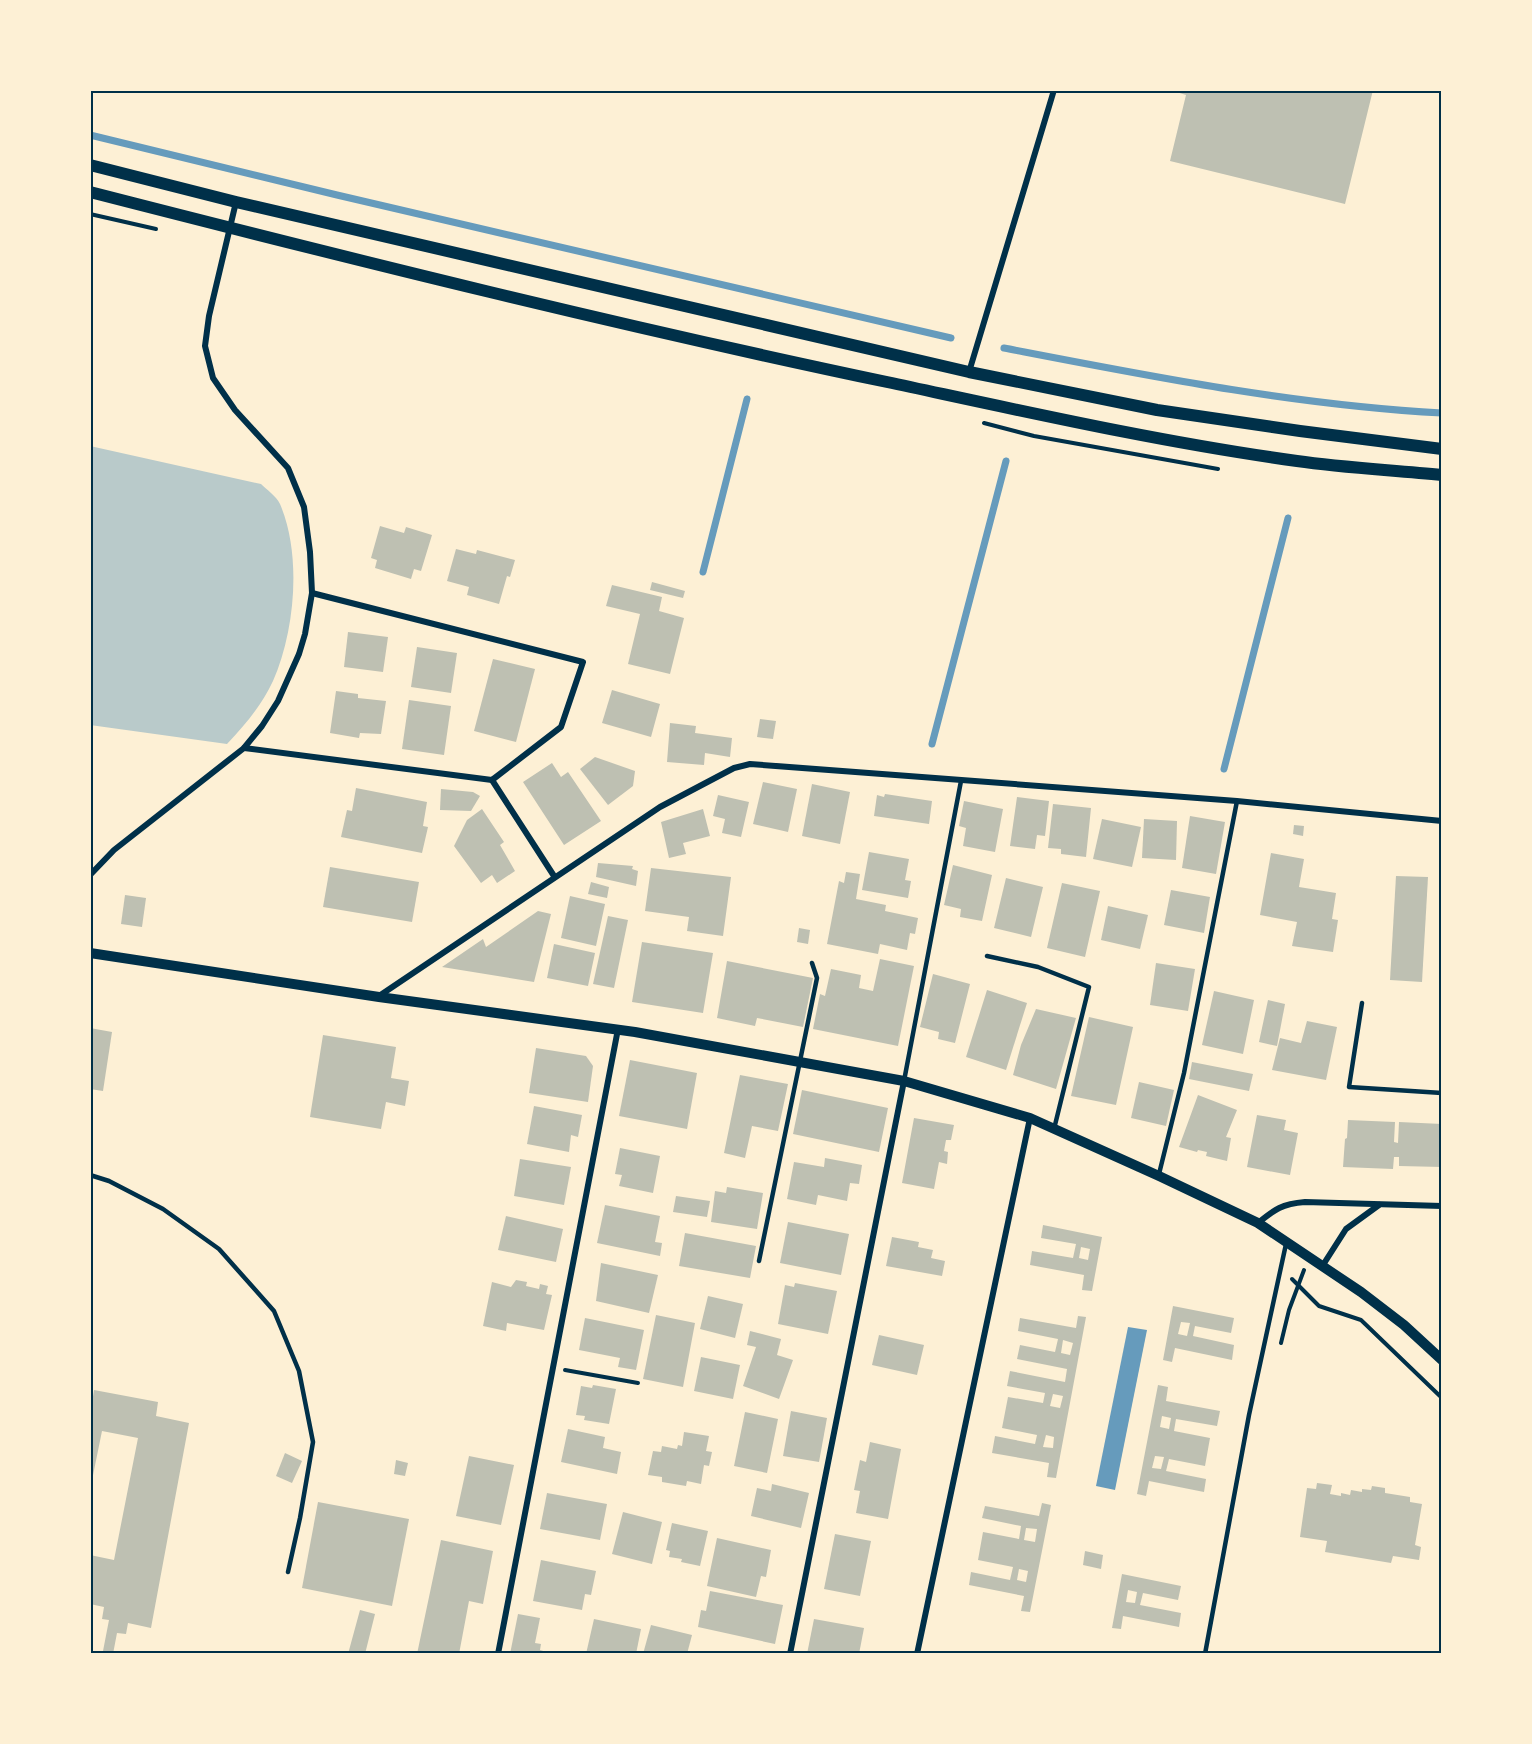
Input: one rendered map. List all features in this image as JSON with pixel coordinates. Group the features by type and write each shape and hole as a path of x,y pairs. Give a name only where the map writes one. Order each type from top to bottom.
{"main road":[{"path":"90,165 236,202 969,372 1157,410 1442,449"},
{"path":"90,192 754,354 1009,408 1198,445 1299,461 1442,475"}],"street":[{"path":"969,372 1054,90"},
{"path":"90,875 114,850 244,748 273,709 293,670 305,634 312,593 310,552 304,507 288,468 236,410 213,378 205,346 209,316 236,202"},
{"path":"244,748 492,780 561,728 583,662 312,593"},
{"path":"379,997 554,876 660,807 734,768 750,764 1237,801 1442,821"},
{"path":"492,780 554,876"},
{"path":"90,953 379,997 618,1029 904,1081 1030,1118 1258,1223 1323,1265 1404,1325 1442,1360"},
{"path":"498,1654 618,1029"},
{"path":"790,1654 904,1081"},
{"path":"917,1654 1030,1118"},
{"path":"1258,1223 1275,1209 1289,1203 1331,1201 1442,1206"},
{"path":"1323,1265 1346,1229 1380,1205"}],"lane":[{"path":"904,1081 962,781"},
{"path":"1159,1176 1184,1073 1237,801"},
{"path":"987,956 1038,967 1089,987 1054,1129"},
{"path":"759,1260 817,978 812,963"},
{"path":"1362,1004 1349,1087 1442,1093"},
{"path":"90,1175 109,1181 163,1209 219,1249 274,1311 299,1371 313,1442 288,1572"},
{"path":"1204,1654 1249,1415 1286,1241"}],"path":[{"path":"90,214 156,229"},
{"path":"1281,1343 1289,1310 1308,1255"},
{"path":"1281,1268 1319,1306 1361,1320 1442,1398"},
{"path":"553,1367 638,1383"}],"shaded area":[{"path":"90,446 261,484 280,504 287,524 293,569 291,616 286,639 281,661 269,690 253,714 227,744 90,725"}],"water":[{"path":"1128,1327 1147,1330 1115,1490 1096,1486"}],"building":[{"path":"1170,90 1373,90 1345,204 1170,161 1186,95"},
{"path":"380,526 404,533 406,527 432,535 421,571 414,569 411,579 375,568 377,560 371,558"},
{"path":"456,549 476,554 477,550 515,560 510,577 507,576 499,604 467,595 469,587 447,581"},
{"path":"652,582 685,591 683,598 650,590"},
{"path":"612,585 662,597 659,611 684,618 670,674 628,664 640,614 606,606"},
{"path":"348,632 388,637 383,672 344,667"},
{"path":"417,647 457,653 451,693 411,687"},
{"path":"493,659 535,669 516,742 474,731"},
{"path":"612,690 660,704 651,737 602,723"},
{"path":"336,691 358,694 358,698 386,701 381,734 360,733 359,738 330,733"},
{"path":"409,700 451,706 444,755 402,749"},
{"path":"760,719 776,721 773,739 757,737"},
{"path":"670,723 696,726 695,733 732,738 730,757 705,753 704,765 667,762"},
{"path":"595,757 635,771 633,786 608,805 580,769"},
{"path":"552,763 561,777 568,772 601,821 564,845 523,782"},
{"path":"763,782 797,789 788,832 753,824"},
{"path":"812,784 850,792 840,844 802,836"},
{"path":"356,788 427,802 423,826 428,827 422,853 341,837 347,810 352,811"},
{"path":"441,789 473,792 480,796 471,811 440,810"},
{"path":"885,794 932,801 929,824 874,816 877,795 884,797"},
{"path":"718,795 749,802 741,837 722,833 725,819 713,816"},
{"path":"1017,797 1049,801 1045,836 1037,835 1035,849 1010,846"},
{"path":"964,801 1003,809 995,852 963,846 966,828 959,826"},
{"path":"1053,804 1091,808 1086,857 1061,854 1061,849 1048,848"},
{"path":"482,809 504,842 500,845 515,871 497,883 492,875 481,883 454,846 467,820"},
{"path":"703,809 710,836 683,843 686,854 669,858 661,822"},
{"path":"1190,816 1225,822 1216,874 1182,868"},
{"path":"1102,819 1141,827 1132,867 1093,859"},
{"path":"1144,819 1177,821 1176,860 1142,858"},
{"path":"1294,825 1304,826 1303,836 1293,834"},
{"path":"869,852 909,859 905,880 911,881 908,898 862,890"},
{"path":"1271,853 1304,859 1299,887 1336,893 1332,919 1338,920 1333,952 1292,946 1297,922 1260,915"},
{"path":"598,863 633,866 632,869 638,871 636,886 596,877"},
{"path":"953,865 992,875 982,921 960,917 961,909 944,905"},
{"path":"330,867 419,882 412,922 323,907"},
{"path":"651,868 731,877 723,936 687,931 689,917 645,911"},
{"path":"846,872 860,874 856,899 886,905 885,911 918,918 915,934 910,933 907,950 880,944 878,954 827,944 839,881 844,883"},
{"path":"1396,876 1428,877 1422,982 1390,980"},
{"path":"1006,878 1043,887 1031,937 994,928"},
{"path":"591,882 609,887 607,898 588,894"},
{"path":"1062,883 1100,891 1085,957 1047,948"},
{"path":"1171,890 1210,897 1204,933 1164,925"},
{"path":"125,895 146,898 142,927 121,924"},
{"path":"570,896 605,904 596,946 561,938"},
{"path":"1108,906 1148,915 1140,949 1101,940"},
{"path":"538,911 551,914 534,982 442,967 483,939 486,947"},
{"path":"608,916 628,920 614,988 593,984"},
{"path":"799,928 810,930 808,944 797,942"},
{"path":"642,942 713,953 703,1013 632,1002"},
{"path":"554,944 595,953 588,986 547,978"},
{"path":"880,959 914,966 898,1046 813,1029 820,994 825,996 831,969 861,975 859,988 873,991"},
{"path":"727,961 813,978 803,1027 757,1018 755,1026 717,1018"},
{"path":"1156,963 1195,969 1188,1011 1150,1005"},
{"path":"933,974 970,984 955,1043 938,1039 939,1032 920,1027"},
{"path":"987,990 1027,1003 1006,1070 966,1057"},
{"path":"1214,991 1254,1000 1243,1054 1202,1045"},
{"path":"1268,1000 1285,1004 1277,1046 1259,1042"},
{"path":"1036,1009 1076,1018 1056,1089 1013,1075 1021,1045"},
{"path":"1089,1017 1133,1027 1116,1105 1071,1096"},
{"path":"1307,1021 1337,1027 1326,1080 1272,1070 1280,1038 1301,1043"},
{"path":"90,1028 112,1032 103,1091 90,1089"},
{"path":"323,1035 396,1047 391,1078 409,1081 405,1106 386,1102 381,1129 310,1117"},
{"path":"536,1048 586,1056 593,1066 588,1102 529,1093"},
{"path":"630,1060 697,1073 687,1129 619,1116"},
{"path":"1192,1062 1253,1074 1249,1091 1189,1079"},
{"path":"740,1075 788,1084 778,1131 752,1126 745,1158 724,1153"},
{"path":"1139,1082 1174,1090 1166,1126 1131,1118"},
{"path":"802,1090 888,1108 879,1152 793,1134"},
{"path":"1198,1095 1237,1110 1226,1137 1231,1138 1227,1161 1206,1156 1207,1152 1179,1147"},
{"path":"534,1106 582,1115 578,1137 571,1135 569,1152 527,1144"},
{"path":"1257,1115 1286,1120 1284,1130 1298,1133 1290,1175 1247,1167"},
{"path":"914,1118 954,1125 951,1140 946,1140 944,1151 948,1152 947,1164 939,1162 934,1189 902,1183"},
{"path":"1348,1120 1395,1122 1394,1142 1398,1143 1399,1122 1442,1124 1440,1159 1442,1159 1442,1167 1399,1166 1399,1157 1394,1157 1393,1169 1343,1167"},
{"path":"620,1148 660,1156 653,1193 619,1186 622,1175 615,1174"},
{"path":"825,1158 862,1165 859,1184 850,1183 847,1201 818,1195 816,1205 787,1199 794,1162 824,1167"},
{"path":"520,1159 571,1167 564,1205 514,1196"},
{"path":"727,1187 763,1193 757,1229 711,1222 715,1191 726,1193"},
{"path":"676,1196 710,1201 707,1217 673,1212"},
{"path":"605,1205 660,1216 655,1242 662,1243 660,1256 597,1243"},
{"path":"506,1216 563,1229 556,1262 498,1250"},
{"path":"788,1222 849,1234 841,1275 780,1263"},
{"path":"1043,1225 1102,1237 1092,1291 1082,1290 1084,1275 1030,1265 1032,1251 1073,1258 1076,1244 1041,1238","holes":["1081,1247 1090,1249 1088,1260 1079,1258"]},
{"path":"685,1233 756,1246 750,1278 679,1266"},
{"path":"892,1237 919,1242 918,1247 933,1250 931,1258 945,1261 942,1276 886,1266"},
{"path":"601,1263 658,1275 649,1313 596,1301"},
{"path":"516,1280 527,1282 526,1286 539,1289 540,1284 548,1286 546,1294 552,1295 544,1330 507,1323 506,1331 483,1326 492,1282 511,1287"},
{"path":"795,1283 837,1291 828,1334 778,1324 785,1285 794,1287"},
{"path":"708,1296 743,1304 735,1338 700,1329"},
{"path":"1173,1306 1234,1318 1231,1333 1195,1326 1193,1336 1234,1345 1232,1360 1175,1348 1172,1362 1163,1360","holes":["1181,1322 1190,1323 1187,1336 1178,1334"]},
{"path":"656,1315 695,1323 683,1387 643,1379"},
{"path":"1078,1316 1086,1317 1056,1478 1047,1477 1049,1463 992,1453 995,1436 1035,1444 1037,1435 1002,1428 1008,1397 1043,1403 1045,1393 1007,1386 1010,1371 1065,1382 1067,1369 1017,1359 1020,1345 1055,1352 1058,1339 1018,1331 1020,1318 1076,1328","holes":["1063,1340 1073,1343 1070,1355 1061,1353","1053,1394 1063,1396 1060,1408 1050,1406","1046,1435 1054,1437 1053,1448 1043,1447"]},
{"path":"585,1318 644,1330 636,1370 618,1367 620,1358 579,1350"},
{"path":"750,1331 781,1339 777,1355 793,1360 779,1399 743,1386 756,1347 747,1345"},
{"path":"879,1335 924,1345 917,1375 872,1365"},
{"path":"701,1357 740,1365 733,1399 694,1391"},
{"path":"593,1385 616,1389 609,1424 584,1420 585,1416 576,1415 581,1386 592,1388"},
{"path":"1158,1385 1168,1387 1166,1401 1220,1411 1217,1426 1176,1419 1174,1431 1210,1438 1205,1466 1169,1459 1166,1471 1206,1479 1204,1492 1149,1481 1146,1496 1137,1494","holes":["1162,1416 1171,1418 1169,1429 1160,1427","1155,1456 1164,1457 1161,1469 1152,1468"]},
{"path":"94,1390 158,1402 156,1416 189,1423 151,1628 128,1623 126,1634 117,1633 113,1654 99,1654 103,1651 109,1620 102,1619 104,1607 90,1604 90,1555 114,1560 138,1438 102,1431 90,1490 90,1403 92,1403"},
{"path":"791,1411 827,1418 819,1462 783,1456"},
{"path":"745,1412 778,1419 767,1473 734,1466"},
{"path":"568,1429 605,1437 603,1448 621,1452 617,1474 561,1462"},
{"path":"684,1432 709,1436 706,1451 712,1452 709,1466 704,1465 701,1484 687,1481 686,1486 662,1482 662,1477 648,1475 653,1451 661,1452 662,1446 677,1449 678,1445 682,1446"},
{"path":"870,1442 901,1449 888,1519 856,1513 860,1491 854,1490 860,1460 866,1462"},
{"path":"285,1453 302,1461 292,1483 276,1476"},
{"path":"469,1456 514,1465 501,1525 456,1516"},
{"path":"396,1460 408,1463 405,1476 394,1474"},
{"path":"1317,1483 1332,1485 1330,1494 1341,1496 1341,1493 1350,1495 1351,1490 1362,1492 1362,1489 1371,1490 1372,1486 1385,1488 1385,1493 1410,1497 1410,1502 1422,1504 1415,1545 1421,1547 1419,1560 1393,1556 1391,1563 1325,1552 1327,1541 1300,1537 1307,1488 1316,1489"},
{"path":"772,1484 809,1493 801,1528 751,1516 757,1488 771,1491"},
{"path":"547,1493 607,1504 600,1540 540,1529"},
{"path":"318,1502 409,1519 392,1606 302,1588"},
{"path":"1042,1503 1051,1505 1030,1612 1021,1611 1024,1596 969,1585 971,1572 1010,1580 1013,1567 978,1560 983,1532 1019,1539 1021,1526 982,1518 985,1506 1039,1516","holes":["1026,1528 1037,1529 1035,1542 1024,1540","1019,1569 1028,1571 1026,1582 1017,1580"]},
{"path":"623,1512 662,1522 652,1564 612,1554"},
{"path":"672,1523 708,1531 700,1566 669,1557 670,1551 666,1550"},
{"path":"835,1534 871,1541 860,1596 824,1589"},
{"path":"717,1538 771,1550 766,1577 761,1576 756,1597 707,1586"},
{"path":"441,1540 493,1551 483,1604 469,1601 459,1654 417,1654"},
{"path":"1085,1551 1103,1555 1101,1569 1083,1565"},
{"path":"541,1560 596,1571 591,1595 585,1594 582,1610 533,1601"},
{"path":"1122,1574 1181,1586 1178,1600 1143,1593 1140,1605 1181,1613 1179,1627 1123,1616 1121,1629 1112,1628","holes":["1128,1590 1137,1592 1135,1603 1126,1602"]},
{"path":"710,1591 783,1605 775,1644 698,1627 701,1610 706,1611"},
{"path":"360,1610 375,1614 365,1654 348,1654"},
{"path":"518,1614 540,1618 535,1643 541,1644 540,1650 553,1654 510,1654"},
{"path":"594,1619 641,1629 636,1654 586,1654"},
{"path":"814,1619 864,1628 859,1654 807,1654"},
{"path":"651,1625 692,1635 687,1654 643,1654"}],"waterway":[{"path":"90,135 951,338"},
{"path":"1004,348 1222,388 1332,403 1442,413"},
{"path":"703,572 747,399"},
{"path":"932,744 1006,461"},
{"path":"1224,769 1288,518"}]}
